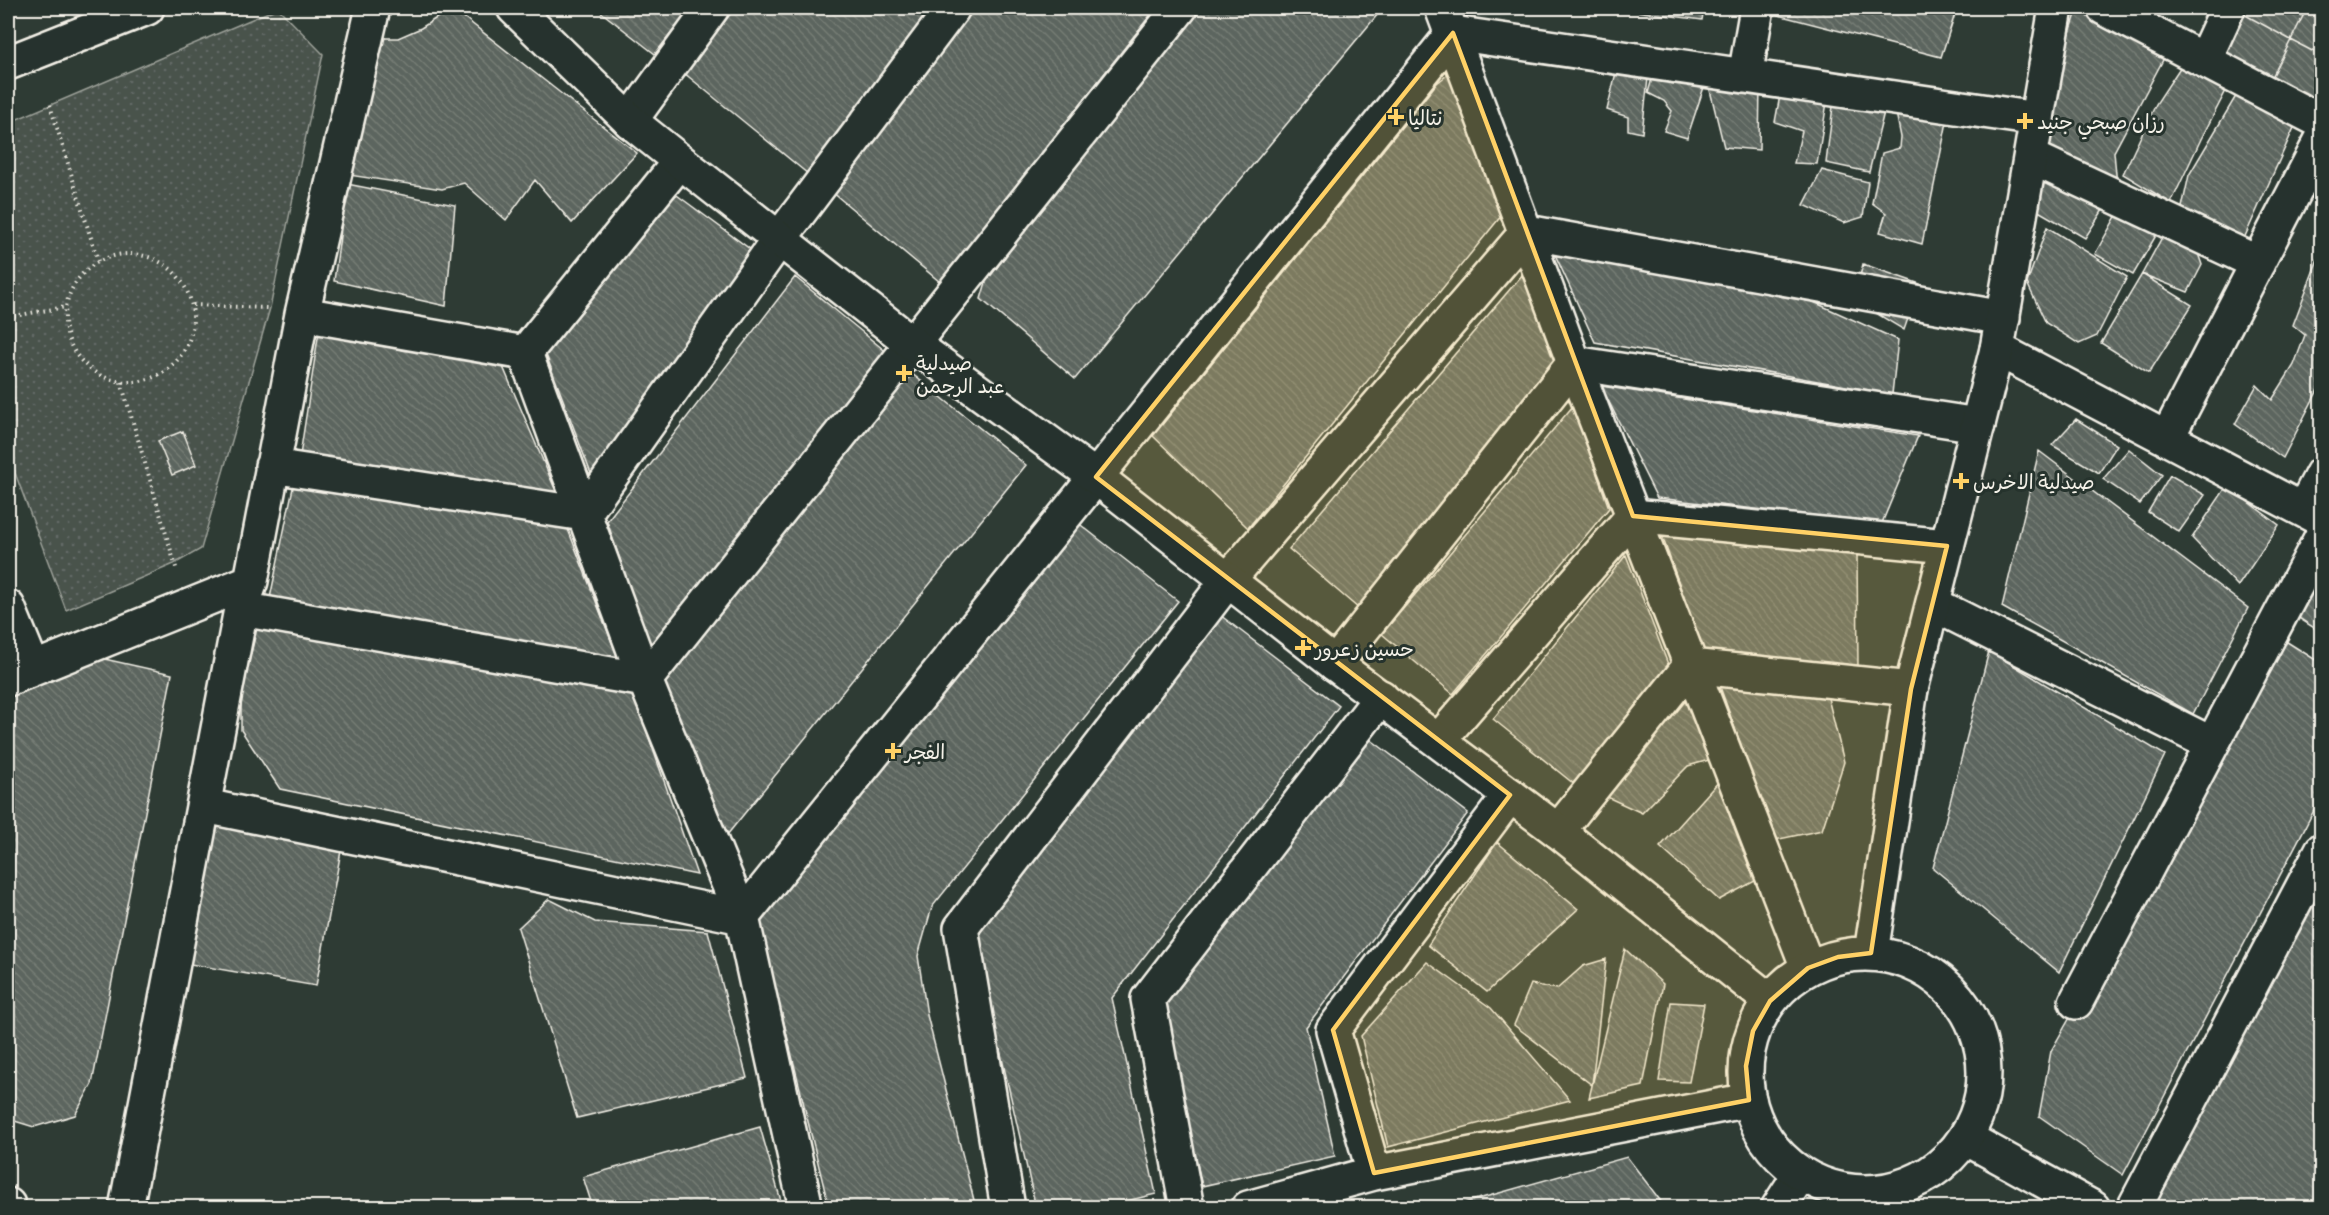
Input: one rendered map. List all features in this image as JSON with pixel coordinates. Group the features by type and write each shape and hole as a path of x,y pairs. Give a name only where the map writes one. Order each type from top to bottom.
{"street":[{"path":"126,1208 302,314 373,8"},
{"path":"514,8 630,121 913,344 1096,477 1335,664 1558,831 1770,1001"},
{"path":"630,121 712,8"},
{"path":"584,514 780,238 953,8"},
{"path":"645,680 1180,8"},
{"path":"1744,76 1757,8"},
{"path":"1870,953 1911,689 2000,333 2056,8"},
{"path":"2104,8 2322,122"},
{"path":"2204,60 2228,8"},
{"path":"8,63 140,9"},
{"path":"1448,20 1744,76 2037,119"},
{"path":"1448,20 1574,363 1808,969"},
{"path":"741,917 1096,477 1448,20"},
{"path":"2167,438 2322,139"},
{"path":"2031,157 2258,263"},
{"path":"525,353 681,161"},
{"path":"1527,232 2000,333 2167,438 2315,522"},
{"path":"1008,1208 961,928 1228,580 1527,232"},
{"path":"302,314 525,353"},
{"path":"525,353 645,680 741,917 806,1208"},
{"path":"1574,363 1978,425"},
{"path":"1335,664 1574,363"},
{"path":"272,466 584,514"},
{"path":"2076,1002 2212,744 2315,522 2322,474"},
{"path":"1633,516 1947,546"},
{"path":"1439,741 1633,516"},
{"path":"8,607 20,674 194,604 246,595 645,680"},
{"path":"1933,604 2212,744"},
{"path":"1690,666 1911,689"},
{"path":"1558,831 1690,666"},
{"path":"1187,1208 1148,999 1381,698"},
{"path":"1374,1173 1333,1030 1510,795"},
{"path":"205,806 741,917"},
{"path":"2134,1208 2322,850"},
{"path":"1870,953 1906,960 1937,977 1962,1002 1979,1034 1985,1070 1981,1106 1965,1138 1944,1164 1883,1200 1825,1186 1800,1174 1776,1154 1765,1137 1749,1100 1746,1066 1753,1031 1770,1001 1787,982 1808,969 1838,957 1870,953"},
{"path":"1248,1208 1336,1197 1374,1173 1749,1100"},
{"path":"1965,1138 2093,1208"},
{"path":"1778,1208 1800,1174"}],"path":[{"path":"50,105 98,261"},
{"path":"137,253 157,259 173,270 185,286 193,305 190,335 177,362 160,374 141,381 121,382 101,376 84,365 71,348 65,328 64,307 71,289 82,273 98,261 117,254 137,253"},
{"path":"193,305 270,308"},
{"path":"8,317 64,307"},
{"path":"121,382 174,564 194,604"}],"highlighted area":[{"path":"1453,33 1633,516 1947,546 1911,689 1871,953 1838,957 1808,968 1770,1001 1753,1031 1746,1066 1749,1100 1374,1173 1333,1030 1510,795 1096,477"}],"shaded area":[{"path":"278,8 323,54 270,308 201,549 174,564 66,610 8,454 8,123"}],"building":[{"path":"452,8 637,153 572,223 535,180 506,220 464,183 442,189 342,174 374,38 398,38 421,28"},
{"path":"596,8 691,8 655,54"},
{"path":"735,8 934,8 808,174 684,73"},
{"path":"963,8 1156,8 940,282 826,187"},
{"path":"1192,8 1383,8 1075,379 981,299 986,282"},
{"path":"1612,8 1704,8 1702,20"},
{"path":"1771,8 1957,8 1941,57 1770,13"},
{"path":"2078,8 2086,8 2164,58 2114,152 2117,185 2032,151"},
{"path":"2242,8 2307,8 2291,40 2240,12"},
{"path":"2307,8 2322,8 2322,56 2291,40"},
{"path":"2240,12 2291,40 2267,87 2215,60"},
{"path":"2291,40 2322,56 2322,105 2267,87"},
{"path":"2185,60 2231,81 2171,203 2123,174 2156,104"},
{"path":"1618,64 1649,69 1642,133 1628,130 1628,117 1607,110"},
{"path":"1456,68 1502,215 1248,528 1153,436 1437,83"},
{"path":"1654,71 1707,78 1687,138 1664,131 1672,111 1664,101 1648,93"},
{"path":"1707,78 1760,84 1759,150 1724,147"},
{"path":"1781,90 1828,96 1817,164 1794,163 1802,131 1775,122"},
{"path":"2239,91 2297,121 2242,243 2181,212 2189,175"},
{"path":"1834,98 1885,108 1869,172 1826,163"},
{"path":"1894,103 1948,117 1922,244 1880,232 1886,213 1872,203 1882,153 1900,148 1901,137"},
{"path":"2035,167 2110,199 2085,238 2028,205"},
{"path":"1822,170 1868,182 1863,217 1844,223 1804,205"},
{"path":"347,184 455,205 446,306 334,281"},
{"path":"666,187 758,255 593,479 545,352"},
{"path":"2118,213 2158,232 2133,275 2095,254"},
{"path":"2047,227 2127,277 2097,336 2079,344 2046,323 2027,283"},
{"path":"2166,230 2194,242 2202,265 2188,292 2142,274"},
{"path":"2322,248 2322,382 2283,458 2235,424 2257,385 2272,400 2294,365 2305,335 2293,325"},
{"path":"1553,250 1807,299 1898,340 1892,394 1595,342"},
{"path":"1863,264 1920,284 1904,330 1854,300"},
{"path":"1523,274 1558,358 1359,609 1289,549"},
{"path":"2142,274 2192,305 2149,373 2101,343"},
{"path":"795,277 889,354 649,647 607,521"},
{"path":"319,331 498,355 561,503 299,462"},
{"path":"911,373 1026,465 727,835 660,681"},
{"path":"1601,386 1918,436 1882,523 1657,498"},
{"path":"1573,406 1609,508 1453,694 1382,634"},
{"path":"2076,419 2117,445 2099,473 2052,445"},
{"path":"183,431 196,465 172,475 158,441"},
{"path":"2129,449 2162,475 2140,504 2103,479"},
{"path":"2039,451 2248,608 2193,714 2002,607"},
{"path":"2170,475 2205,495 2179,532 2148,512"},
{"path":"295,478 564,519 623,671 270,598"},
{"path":"2227,486 2279,525 2238,586 2192,538"},
{"path":"1077,522 1178,601 932,907 918,956 927,1015 976,1208 829,1208 758,916"},
{"path":"1660,530 1857,552 1858,667 1704,654"},
{"path":"2322,552 2322,633 2283,608"},
{"path":"1626,555 1671,672 1579,788 1493,719"},
{"path":"1216,612 1339,706 1112,998 1156,1194 1097,1208 1036,1208 972,926"},
{"path":"259,620 633,692 697,875 280,789 241,730 241,695"},
{"path":"2284,640 2322,664 2322,795 2123,1175 2039,1116 2051,1051"},
{"path":"1989,651 2165,755 2059,972 1933,868"},
{"path":"91,656 172,674 92,1084 75,1115 34,1127 8,1119 8,689"},
{"path":"1719,684 1828,698 1844,762 1822,830 1775,840"},
{"path":"1688,692 1709,760 1688,766 1642,813 1607,797"},
{"path":"1362,733 1468,813 1306,1027 1335,1156 1202,1186 1160,1000"},
{"path":"1721,779 1757,880 1719,900 1660,847"},
{"path":"216,818 343,840 316,986 190,964"},
{"path":"1497,842 1578,909 1487,992 1428,945"},
{"path":"2322,887 2322,1208 2161,1208 2139,1198"},
{"path":"549,899 595,922 708,931 747,1078 577,1118 518,928"},
{"path":"1625,949 1663,984 1643,1086 1589,1098"},
{"path":"1606,959 1592,1085 1514,1025 1531,984 1557,989 1583,966"},
{"path":"1427,962 1491,1008 1570,1100 1388,1147 1361,1036"},
{"path":"1671,1002 1704,1004 1689,1082 1659,1081"},
{"path":"760,1127 783,1208 593,1208 583,1177"},
{"path":"1627,1157 1666,1208 1446,1208"}],"place":[{"name":"نتاليا","path":"1396,117"},
{"name":"رزان صبحي جنيد","path":"2025,121"},
{"name":"صيدلية عبد الرحمن","path":"904,373"},
{"name":"صيدلية الاخرس","path":"1961,481"},
{"name":"حسين زعرور","path":"1303,648"},
{"name":"الفجر","path":"893,751"}]}
